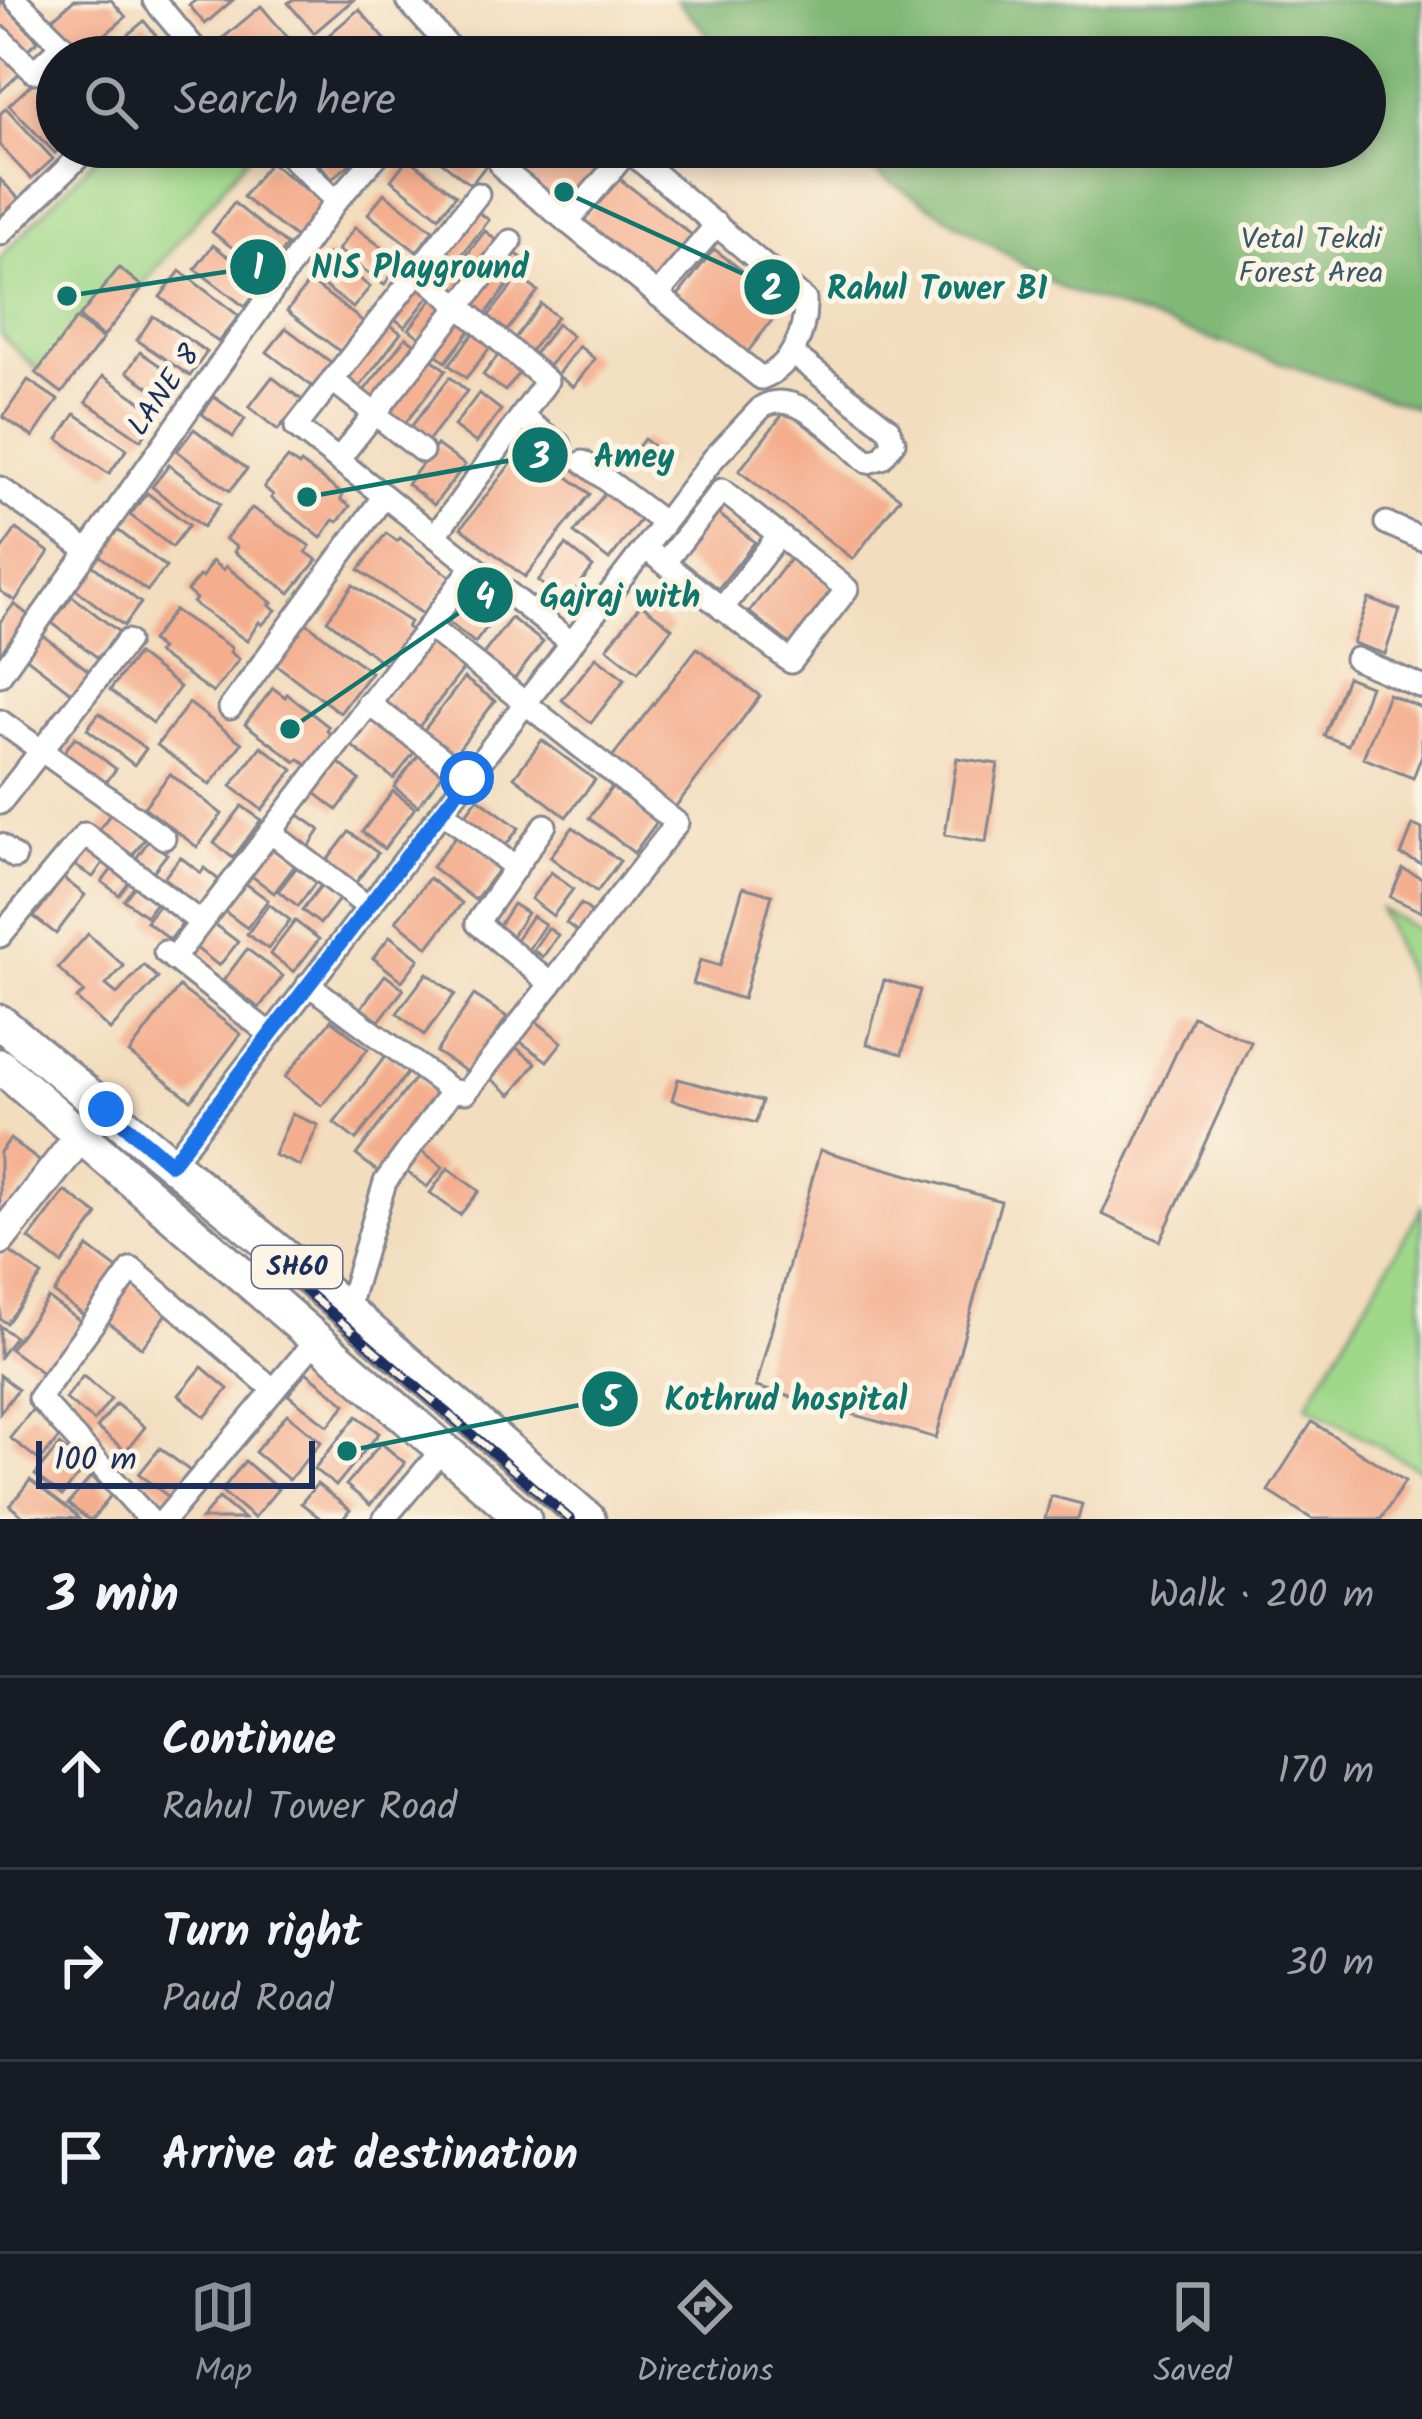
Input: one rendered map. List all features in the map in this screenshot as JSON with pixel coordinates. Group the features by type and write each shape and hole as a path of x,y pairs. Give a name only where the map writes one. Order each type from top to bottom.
{"main road":[{"name":"SH60","path":"0,1022 347,1310 588,1519"},
{"name":"SH60","path":"0,1066 524,1519"}],"street":[{"path":"16,0 53,36"},
{"path":"154,0 180,36"},
{"path":"407,0 439,36"},
{"path":"0,38 36,70"},
{"path":"0,234 68,168"},
{"path":"302,168 336,201"},
{"name":"LANE 8","path":"0,675 336,201 366,168"},
{"path":"505,168 760,378 770,375 793,354 806,315 805,300 649,168"},
{"path":"567,222 611,168"},
{"path":"478,194 296,427 572,643"},
{"path":"656,295 717,224"},
{"path":"338,460 511,241"},
{"path":"418,271 548,381 435,536"},
{"path":"171,1164 704,471 771,401 795,403 868,462 882,458 894,442 888,428 793,354"},
{"path":"332,380 422,451"},
{"path":"522,417 560,445"},
{"path":"583,462 664,523"},
{"path":"0,488 88,551"},
{"path":"645,548 722,609 791,662 847,589 722,490 664,563"},
{"path":"230,708 383,496"},
{"path":"1386,523 1422,539"},
{"path":"722,609 778,536"},
{"path":"270,1034 169,955 270,832 473,566"},
{"path":"308,984 462,1093 677,823 434,631 426,630"},
{"path":"0,803 127,641"},
{"path":"1356,659 1422,687"},
{"path":"368,703 467,778"},
{"path":"0,721 164,838"},
{"path":"442,811 516,868"},
{"path":"545,825 477,923 551,984"},
{"path":"270,832 368,907"},
{"path":"0,936 86,834 191,916"},
{"path":"347,1310 385,1182 452,1090"},
{"path":"0,1239 103,1107"},
{"path":"149,1519 39,1398 132,1269 274,1390"},
{"path":"165,1519 317,1339"},
{"path":"384,1519 443,1449"}],"green space":[{"name":"Vetal Tekdi Forest Area","path":"676,0 1422,0 1422,410 1064,290 868,168 1386,168 1386,36 709,36"},
{"path":"86,168 239,168 57,389 0,334 0,258"},
{"path":"1380,909 1422,932 1422,1012"},
{"path":"1422,1207 1422,1471 1307,1405"}],"building":[{"path":"0,0 36,43 22,54 0,28"},
{"path":"74,0 111,0 126,17 104,36 65,36 51,20"},
{"path":"196,0 233,0 205,24 189,5"},
{"path":"353,0 314,33 288,3"},
{"path":"261,6 286,36 225,36"},
{"path":"359,9 382,36 328,36"},
{"path":"144,21 156,36 126,36"},
{"path":"0,49 21,72 0,92"},
{"path":"36,80 36,133 9,105"},
{"path":"6,108 36,141 36,168 43,168 31,179 0,146 0,114"},
{"path":"265,168 278,168 324,204 297,239 243,197"},
{"path":"323,168 345,168 332,179"},
{"path":"400,168 421,168 456,195 439,217 391,180"},
{"path":"449,168 484,168 471,185"},
{"path":"517,168 607,168 570,213 514,172"},
{"path":"616,176 692,235 656,280 581,222"},
{"path":"0,179 19,199 0,217"},
{"path":"384,193 433,230 417,252 368,214"},
{"path":"234,203 287,245 265,273 212,232"},
{"path":"472,207 489,220 440,283 423,270"},
{"path":"355,227 401,262 384,285 338,250"},
{"path":"485,231 502,245 460,300 442,287"},
{"path":"213,245 264,284 245,307 195,269"},
{"path":"510,249 526,261 482,319 466,306"},
{"path":"714,249 785,303 747,353 676,298"},
{"path":"328,254 370,287 353,308 311,276"},
{"path":"119,268 143,287 103,337 79,317"},
{"path":"180,271 239,316 218,342 160,297"},
{"path":"417,277 434,290 405,327 389,314"},
{"path":"519,277 538,291 502,337 483,323"},
{"path":"310,281 365,323 342,353 287,311"},
{"path":"439,291 455,305 427,343 409,329"},
{"path":"541,304 557,317 528,354 512,342"},
{"path":"460,313 475,324 446,362 431,350"},
{"path":"153,316 207,352 190,376 137,340"},
{"path":"76,319 103,339 62,393 36,373"},
{"path":"385,321 401,333 356,392 339,380"},
{"path":"557,324 572,336 549,366 534,354"},
{"path":"479,326 497,339 466,378 449,365"},
{"path":"286,328 336,366 317,390 267,352"},
{"path":"406,337 420,348 373,407 360,396"},
{"path":"579,346 595,359 573,387 557,375"},
{"path":"502,350 524,367 505,391 483,375"},
{"path":"140,352 175,376 162,396 127,372"},
{"path":"428,356 446,370 401,429 382,415"},
{"path":"103,376 159,414 141,440 86,402"},
{"path":"272,377 302,400 278,430 249,407"},
{"path":"450,377 467,391 425,445 407,432"},
{"path":"28,380 58,400 33,437 3,417"},
{"path":"479,393 501,410 476,443 454,426"},
{"path":"214,397 245,419 233,437 202,414"},
{"path":"786,410 900,498 853,559 739,471"},
{"path":"75,414 127,449 109,474 58,439"},
{"path":"194,429 247,469 230,491 177,451"},
{"path":"644,439 669,459 657,474 632,455"},
{"path":"526,444 590,494 525,577 461,528"},
{"path":"437,445 465,465 434,505 407,484"},
{"path":"288,458 342,494 341,500 350,506 321,538 264,487"},
{"path":"169,465 220,504 203,527 152,487"},
{"path":"609,488 644,515 609,560 574,533"},
{"path":"147,493 189,525 172,547 130,515"},
{"path":"252,508 310,546 306,552 317,560 290,593 234,552 237,547 225,539"},
{"path":"713,510 755,542 718,589 677,557"},
{"path":"115,528 166,567 147,591 96,553"},
{"path":"16,529 49,552 15,601 0,591 0,552"},
{"path":"386,533 397,541 400,538 451,577 423,614 359,570"},
{"path":"566,545 593,567 566,602 538,581"},
{"path":"793,555 840,592 796,649 749,612"},
{"path":"212,561 223,570 226,566 276,610 262,625 259,622 247,641 193,603 196,599 187,591"},
{"path":"92,565 141,603 124,626 74,588"},
{"path":"353,585 410,622 407,627 416,633 390,668 327,620"},
{"path":"470,593 497,614 475,643 448,622"},
{"path":"72,596 119,632 98,658 52,623"},
{"path":"1369,599 1400,610 1385,654 1353,643"},
{"path":"14,604 32,618 0,659 0,622"},
{"path":"641,604 672,628 638,672 607,648"},
{"path":"174,610 232,648 230,652 239,659 213,693 157,653 161,649 151,641"},
{"path":"511,618 543,642 513,681 481,657"},
{"path":"305,622 371,672 340,713 274,663"},
{"path":"41,634 93,674 76,696 24,656"},
{"path":"430,641 465,667 415,732 380,706"},
{"path":"697,648 760,696 673,810 609,761"},
{"path":"137,654 180,687 153,723 110,690"},
{"path":"596,657 625,679 591,723 562,700"},
{"path":"1347,677 1370,686 1348,745 1324,736"},
{"path":"464,678 495,701 452,758 421,734"},
{"path":"273,688 287,694 336,737 312,769 245,724"},
{"path":"1388,694 1422,708 1422,755 1413,778 1363,758"},
{"path":"189,703 242,743 210,785 157,745"},
{"path":"99,713 146,749 134,765 87,729"},
{"path":"377,714 419,746 394,779 352,746"},
{"path":"75,737 116,769 102,788 61,756"},
{"path":"542,740 595,780 566,817 514,777"},
{"path":"261,746 293,770 262,810 231,786"},
{"path":"420,753 444,772 418,806 394,787"},
{"path":"957,758 998,764 986,842 945,835"},
{"path":"335,760 360,780 337,810 311,790"},
{"path":"170,774 222,814 197,847 144,807"},
{"path":"612,787 657,822 634,853 589,818"},
{"path":"393,791 415,808 384,849 362,832"},
{"path":"478,798 519,828 502,850 462,819"},
{"path":"242,806 261,820 233,858 214,843"},
{"path":"290,809 320,830 306,851 275,830"},
{"path":"111,813 145,839 128,861 94,836"},
{"path":"1413,825 1422,829 1422,864 1401,855"},
{"path":"573,827 620,861 597,892 550,857"},
{"path":"349,832 378,853 351,889 322,867"},
{"path":"459,832 502,865 475,900 432,867"},
{"path":"271,837 300,859 274,893 245,871"},
{"path":"149,840 167,854 150,876 133,863"},
{"path":"88,844 107,857 93,877 74,865"},
{"path":"180,857 219,880 194,913 180,902 185,895 164,878"},
{"path":"300,863 319,878 298,906 278,891"},
{"path":"115,865 132,878 119,895 102,882"},
{"path":"1403,869 1422,878 1422,912 1390,897"},
{"path":"551,872 573,889 553,916 531,899"},
{"path":"63,878 85,895 56,934 34,917"},
{"path":"429,878 462,903 428,947 396,921"},
{"path":"326,879 344,893 320,924 302,910"},
{"path":"137,883 159,899 146,916 124,900"},
{"path":"245,883 268,900 247,928 224,911"},
{"path":"743,887 772,895 743,999 693,984 700,960 720,966"},
{"path":"162,901 186,919 170,940 146,921"},
{"path":"269,904 290,920 268,949 247,934"},
{"path":"513,904 527,913 512,936 498,927"},
{"path":"581,904 600,918 585,937 566,923"},
{"path":"532,916 545,924 528,950 515,941"},
{"path":"209,920 238,942 219,966 191,944"},
{"path":"295,921 319,939 294,972 270,954"},
{"path":"548,928 558,935 543,957 533,950"},
{"path":"88,934 124,966 106,985 117,994 144,965 158,978 110,1030 77,999 84,992 58,968"},
{"path":"390,936 419,959 402,981 373,958"},
{"path":"247,949 283,976 259,1008 223,981"},
{"path":"427,973 455,994 424,1035 397,1013"},
{"path":"385,975 404,989 379,1021 361,1008"},
{"path":"884,980 920,990 902,1054 867,1044"},
{"path":"179,987 241,1034 191,1100 129,1053"},
{"path":"474,995 507,1017 469,1073 436,1052"},
{"path":"1193,1016 1251,1042 1160,1241 1102,1214"},
{"path":"531,1017 562,1042 547,1061 515,1038"},
{"path":"331,1020 368,1049 322,1106 285,1077"},
{"path":"510,1043 536,1063 511,1095 486,1075"},
{"path":"387,1054 409,1071 356,1140 334,1123"},
{"path":"415,1078 440,1097 381,1174 356,1155"},
{"path":"678,1079 762,1101 756,1123 672,1100"},
{"path":"292,1114 318,1125 300,1166 274,1155"},
{"path":"10,1139 42,1163 0,1218 0,1152"},
{"path":"419,1149 443,1167 427,1187 403,1169"},
{"path":"820,1150 1001,1201 936,1438 756,1387"},
{"path":"448,1168 479,1191 460,1215 430,1193"},
{"path":"65,1191 98,1215 62,1264 29,1239"},
{"path":"88,1247 120,1271 86,1317 54,1293"},
{"path":"6,1249 42,1275 7,1323 0,1319 0,1257"},
{"path":"130,1282 169,1311 142,1348 102,1318"},
{"path":"48,1298 82,1322 44,1374 10,1349"},
{"path":"0,1326 15,1337 0,1357"},
{"path":"202,1367 228,1389 205,1417 179,1395"},
{"path":"306,1372 346,1404 328,1426 288,1395"},
{"path":"0,1375 18,1389 0,1413"},
{"path":"83,1376 111,1399 94,1421 65,1399"},
{"path":"116,1404 145,1427 126,1451 97,1428"},
{"path":"32,1410 62,1434 40,1461 10,1438"},
{"path":"287,1414 321,1442 289,1480 255,1452"},
{"path":"357,1416 379,1433 336,1486 314,1469"},
{"path":"1312,1422 1405,1481 1381,1519 1312,1519 1268,1491"},
{"path":"381,1443 405,1463 370,1505 346,1485"},
{"path":"59,1445 86,1466 62,1496 35,1475"},
{"path":"160,1448 190,1471 169,1497 139,1474"},
{"path":"245,1461 278,1489 254,1518 221,1491"},
{"path":"91,1477 111,1495 93,1519 88,1519 68,1504"},
{"path":"30,1480 79,1519 26,1519 10,1506"},
{"path":"317,1484 350,1510 343,1519 321,1519 301,1503"},
{"path":"1051,1496 1082,1504 1078,1519 1045,1519"},
{"path":"219,1498 244,1519 201,1519"}],"railway":[{"path":"285,1273 570,1519"}],"place":[{"name":"Rahul Tower B1","path":"564,192"},
{"name":"NIS Playground","path":"67,296"},
{"name":"Amey","path":"307,497"},
{"name":"Gajraj with","path":"290,729"},
{"name":"Kothrud hospital","path":"347,1451"}],"route":[{"path":"106,1109 171,1164 467,778"}]}
